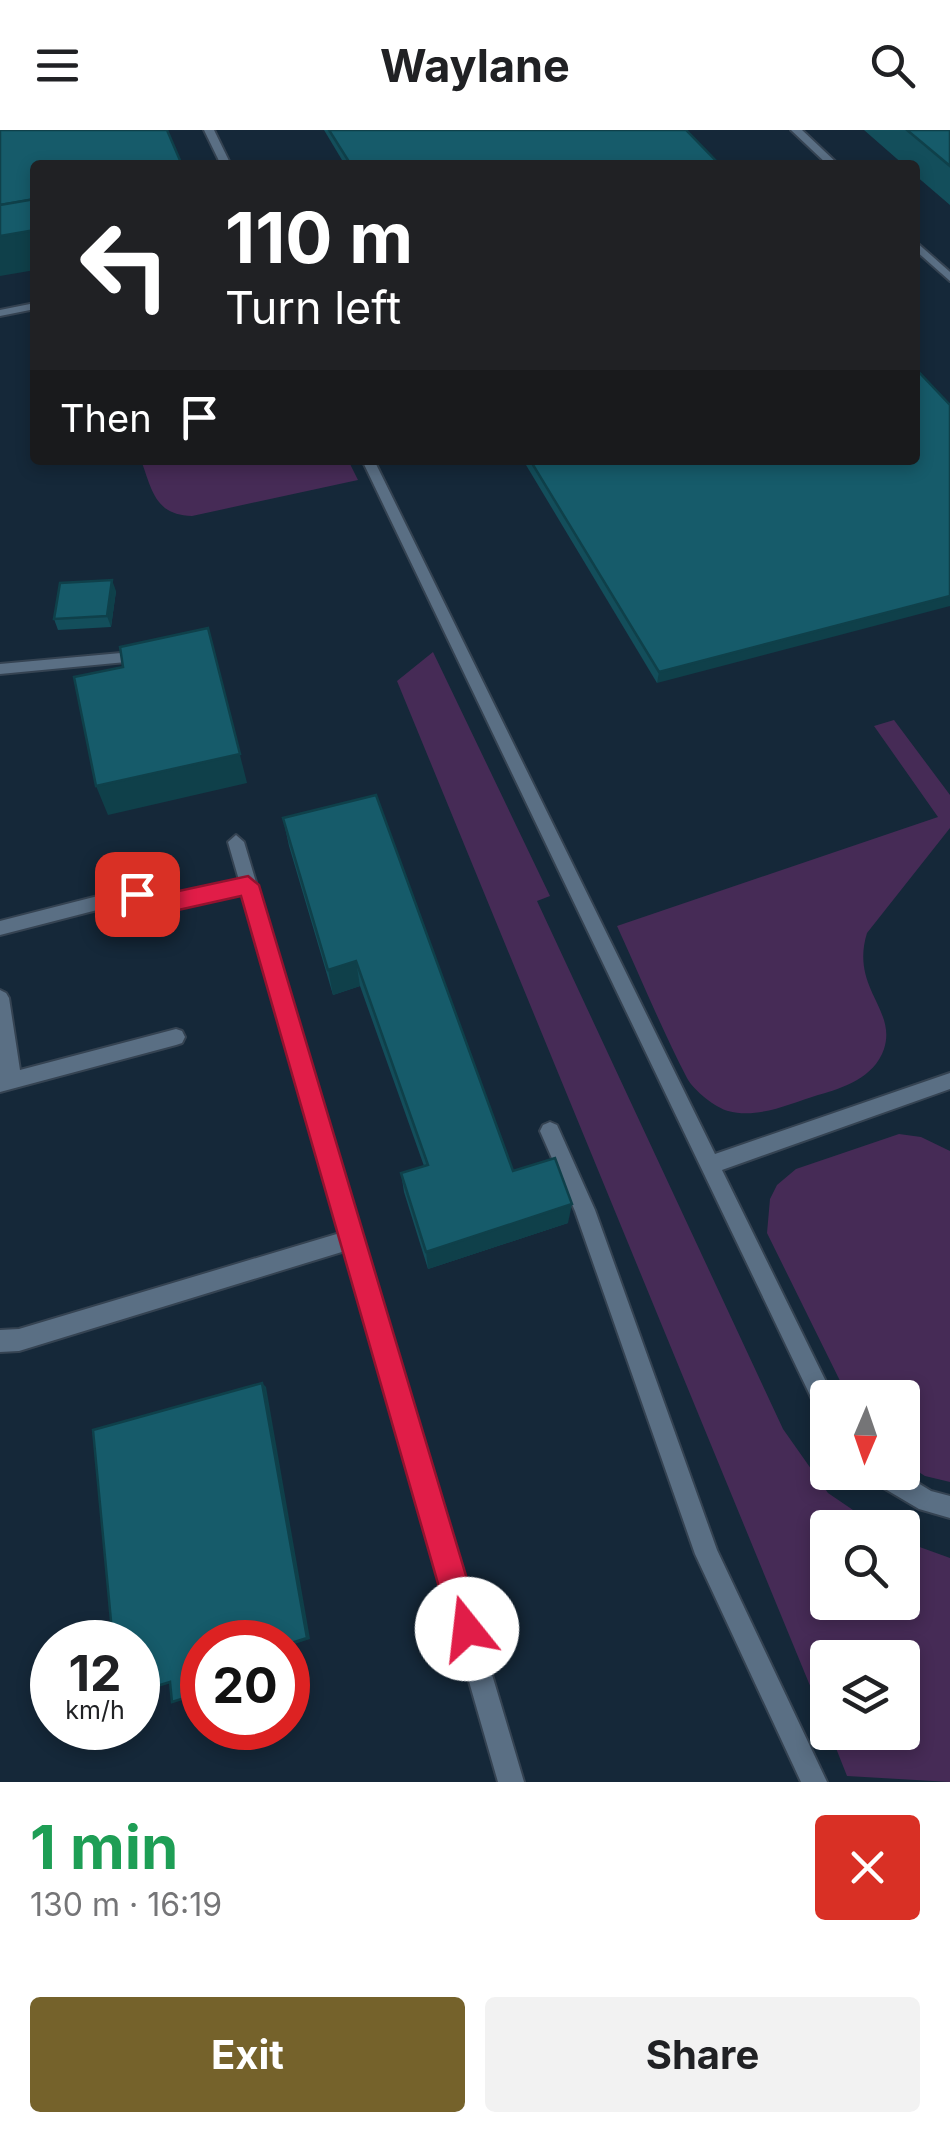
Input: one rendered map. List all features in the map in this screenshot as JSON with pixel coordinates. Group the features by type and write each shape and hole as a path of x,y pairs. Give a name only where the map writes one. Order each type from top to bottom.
{"lane":[{"path":"210,130 224,160"},
{"path":"796,130 829,160"},
{"path":"920,249 950,278"},
{"path":"0,313 30,307"},
{"path":"370,465 815,1380"},
{"path":"0,669 121,658"},
{"path":"236,842 512,1782"},
{"path":"0,928 137,894 165,904 248,885"},
{"path":"0,998 6,1081 176,1037"},
{"path":"712,1164 950,1081"},
{"path":"550,1131 585,1210 707,1554 814,1782"},
{"path":"0,1341 19,1340 352,1240"},
{"path":"908,1490 926,1501 950,1507"}],"shaded area":[{"path":"143,465 350,465 358,480 192,516 170,511 152,491"},
{"path":"433,652 550,896 537,901 783,1429 810,1467 810,1490 826,1490 853,1510 810,1510 810,1620 920,1620 920,1547 950,1558 950,1782 847,1776 837,1750 920,1750 920,1640 810,1640 810,1686 397,681"},
{"path":"894,720 950,795 950,828 867,933 864,969 884,1022 884,1049 865,1074 837,1089 762,1112 723,1109 699,1093 687,1078 617,926 938,817 874,726"},
{"path":"899,1134 921,1137 950,1151 950,1482 920,1473 920,1380 840,1380 767,1233 770,1199 777,1185 796,1169"}],"building":[{"path":"0,130 167,130 180,160 30,160 30,200 0,205"},
{"path":"329,130 686,130 715,160 348,160"},
{"path":"907,130 950,130 950,166"},
{"path":"30,200 30,231 0,236 0,205"},
{"path":"920,373 950,405 950,596 659,672 533,465 920,465"},
{"path":"112,580 107,616 54,619 60,583"},
{"path":"208,628 240,754 96,786 74,677 123,667 120,647"},
{"path":"376,795 513,1171 555,1158 572,1204 426,1252 401,1173 428,1165 356,961 328,970 283,818"},
{"path":"262,1383 304,1620 180,1620 180,1699 172,1702 170,1682 160,1685 160,1620 111,1620 93,1430"}],"route":[{"path":"137,894 165,904 248,885 467,1629"}]}
